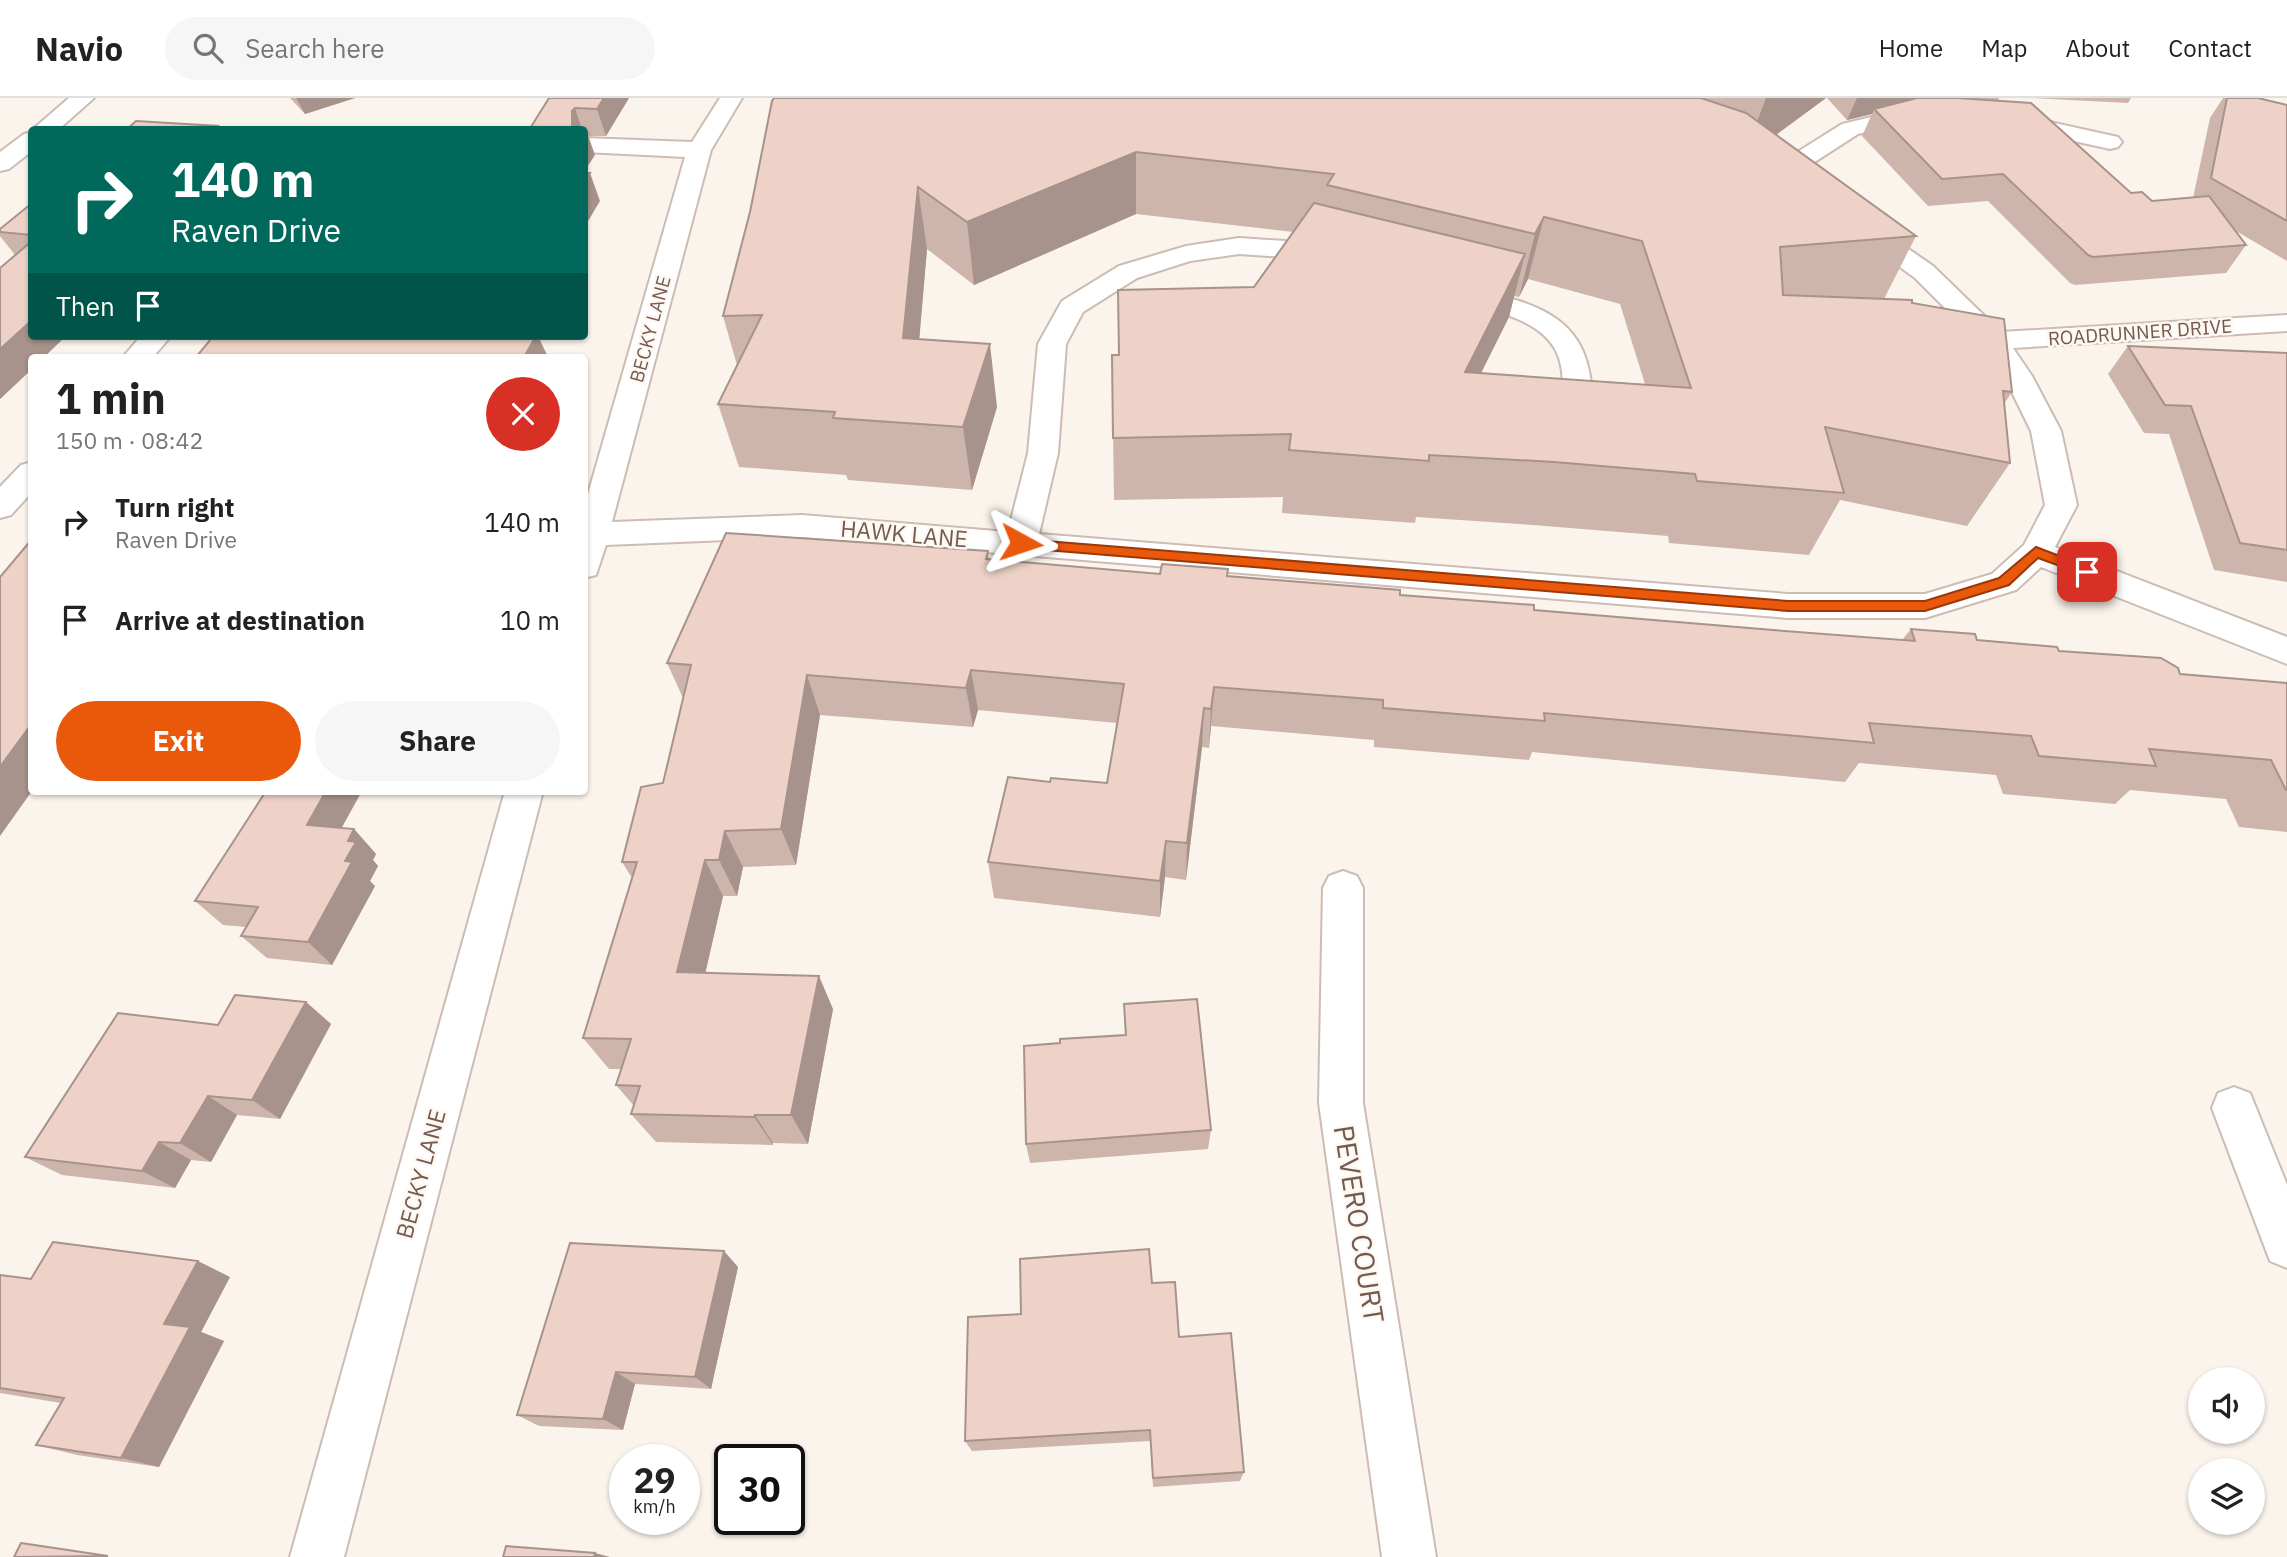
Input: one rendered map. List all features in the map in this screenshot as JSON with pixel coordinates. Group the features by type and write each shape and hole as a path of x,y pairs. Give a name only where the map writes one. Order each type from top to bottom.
{"street":[{"path":"48,126 83,98"},
{"name":"BECKY LANE","path":"588,552 699,150 731,98"},
{"path":"1770,180 1850,129 1913,113 1940,115"},
{"path":"1993,119 2019,121 2110,142"},
{"path":"0,164 28,142"},
{"path":"588,145 699,150"},
{"path":"1744,171 1794,192"},
{"name":"HAWK LANE","path":"593,534 802,526 1788,606 1925,606 2004,582 2036,552 2060,505 2046,431 2018,376 1994,341 1924,272 1843,216"},
{"path":"1021,543 1043,453 1052,344 1072,307 1128,271 1186,254 1239,246 1285,249 1351,266"},
{"path":"1443,289 1522,309 1559,331 1572,356 1580,386 1577,407 1598,428"},
{"name":"ROADRUNNER DRIVE","path":"1994,341 2287,323"},
{"path":"140,354 153,340"},
{"path":"0,507 28,476"},
{"path":"2036,552 2287,651"},
{"name":"BECKY LANE","path":"317,1557 523,795"},
{"name":"PEVERO COURT","path":"1343,888 1340,1103 1409,1557"},
{"path":"2234,1108 2287,1244"}],"building":[{"path":"549,98 604,98 597,109 575,108 572,111 572,126 532,126"},
{"path":"774,98 1701,98 1746,113 1916,236 1780,247 1783,295 1912,300 1912,303 2004,319 2012,392 2003,391 2010,463 1825,427 1844,493 1697,481 1695,474 1554,462 1429,455 1429,461 1289,450 1291,434 1113,438 1112,355 1119,355 1118,290 1254,287 1314,203 1525,254 1465,372 1691,388 1642,241 1544,217 1535,234 1327,185 1334,174 1136,152 967,222 918,187 903,338 990,344 963,427 833,418 835,412 718,404 762,315 723,316 750,212"},
{"path":"1917,98 2031,103 2131,193 2142,192 2152,201 2209,196 2246,245 2093,257 2088,255 2003,174 1942,179 1874,109"},
{"path":"2227,98 2258,98 2287,105 2287,221 2211,178"},
{"path":"136,121 218,126 130,126"},
{"path":"28,206 28,235 0,232 0,229"},
{"path":"28,244 28,324 0,349 0,268"},
{"path":"210,340 534,340 526,354 198,354"},
{"path":"2128,346 2287,353 2287,550 2240,543 2191,406 2165,405"},
{"path":"726,533 988,551 986,559 1160,574 1162,564 1228,569 1227,576 1400,590 1400,595 1534,605 1534,610 1773,630 1915,641 1911,629 1975,634 1977,640 2057,647 2059,651 2161,658 2178,668 2180,674 2287,683 2287,790 2271,760 2149,749 2156,766 2039,756 2031,736 1869,723 1874,743 1544,713 1545,721 1383,708 1383,700 1214,687 1211,709 1204,708 1187,843 1166,841 1160,881 988,862 1008,777 1050,782 1051,778 1107,783 1124,684 971,670 966,688 807,675 781,829 725,831 719,860 705,860 677,972 819,976 791,1115 754,1117 631,1114 640,1086 616,1085 631,1039 583,1038 637,862 622,862 641,787 663,783 691,665 667,663"},
{"path":"28,544 28,728 0,767 0,577"},
{"path":"263,795 324,795 307,825 354,829 348,841 356,842 345,861 352,862 308,942 241,936 258,907 195,901"},
{"path":"235,995 306,1002 252,1100 208,1096 180,1143 159,1142 142,1171 25,1157 118,1013 218,1025"},
{"path":"1197,999 1211,1130 1026,1144 1024,1046 1060,1043 1060,1039 1126,1035 1124,1004"},
{"path":"53,1242 198,1261 164,1324 190,1327 121,1458 36,1445 64,1398 0,1388 0,1275 31,1279"},
{"path":"570,1243 724,1251 695,1377 616,1372 603,1419 517,1415"},
{"path":"1149,1249 1152,1283 1175,1282 1179,1337 1231,1333 1244,1472 1153,1478 1150,1430 965,1441 968,1317 1021,1314 1020,1259"},
{"path":"21,1543 108,1556 14,1557"},
{"path":"506,1546 595,1553 594,1557 503,1557"}],"route":[{"path":"1021,543 1788,606 1925,606 2004,582 2036,552 2087,572"}]}
